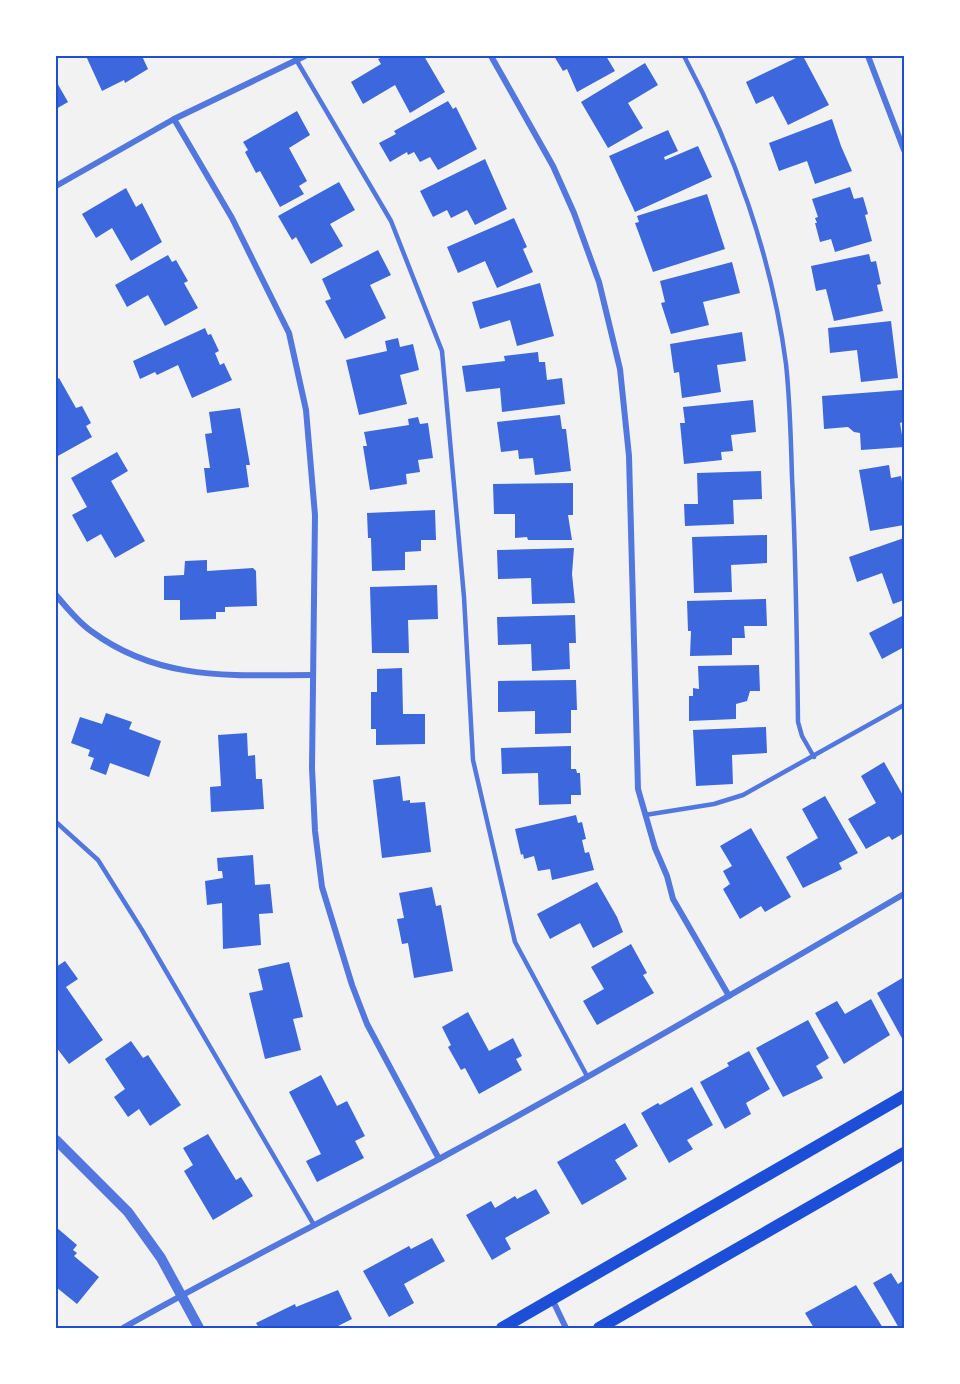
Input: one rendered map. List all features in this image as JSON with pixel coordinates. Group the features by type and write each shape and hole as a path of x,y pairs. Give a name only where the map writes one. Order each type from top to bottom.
{"main road":[{"path":"502,1329 904,1096"},
{"path":"599,1329 904,1154"}],"street":[{"path":"56,186 174,119 295,58 304,56"},
{"path":"491,56 548,157 574,213 599,282 620,369 629,456 638,789 673,899 729,996"},
{"path":"868,56 904,150"},
{"path":"174,119 232,218 289,333 306,410 315,515 312,768 315,831 322,887 352,985 367,1024 439,1159"},
{"path":"56,595 90,630 122,650 148,662 191,673 313,675"},
{"path":"123,1329 182,1295 439,1159 729,996 904,894"},
{"path":"56,1140 128,1212 161,1258 199,1329"},
{"path":"552,1299 566,1329"}],"lane":[{"path":"684,56 708,102 732,159 754,222 776,308 786,364 797,588 798,722 802,736 814,757"},
{"path":"295,58 391,221 442,351 464,597 473,760 514,942 587,1076"},
{"path":"645,815 714,804 743,795 904,705"},
{"path":"56,822 98,860 142,930 314,1225"}],"building":[{"path":"86,56 142,56 148,69 125,83 124,80 102,91"},
{"path":"385,56 424,56 445,92 410,113 395,85 363,104 351,82 381,64 378,59"},
{"path":"554,56 606,56 615,71 577,92 567,69 563,71"},
{"path":"803,56 829,105 788,125 773,96 756,104 746,82"},
{"path":"645,63 658,85 628,103 643,128 608,148 581,102"},
{"path":"56,81 68,102 56,109"},
{"path":"448,101 453,109 456,107 477,149 438,170 430,157 420,162 414,152 408,155 407,152 390,162 379,143 396,134 394,131"},
{"path":"297,111 310,135 289,148 307,181 299,186 304,194 280,207 260,171 256,173 245,152 248,150 243,142"},
{"path":"832,119 852,171 815,184 807,161 779,171 769,143"},
{"path":"668,130 678,151 664,157 665,160 698,146 712,177 635,212 609,156"},
{"path":"485,159 507,209 475,225 467,210 451,218 447,210 433,217 420,191"},
{"path":"339,182 355,210 330,224 343,246 311,264 296,237 292,240 278,216"},
{"path":"850,187 854,199 863,197 872,241 835,252 831,239 820,242 815,223 817,223 815,218 818,217 812,199"},
{"path":"126,188 136,207 142,203 162,242 131,261 112,228 96,238 82,214"},
{"path":"707,194 725,249 653,272 635,223 639,222 637,216"},
{"path":"514,218 527,247 523,249 533,272 497,288 485,261 458,273 447,247"},
{"path":"378,250 391,275 370,285 386,318 345,339 325,301 331,299 322,279"},
{"path":"869,254 871,262 876,261 881,284 877,285 883,311 834,321 826,289 816,291 811,266"},
{"path":"168,255 172,262 176,260 188,281 184,283 198,308 165,326 148,295 127,307 115,285"},
{"path":"732,262 740,293 703,302 709,325 671,334 661,303 665,302 660,281"},
{"path":"540,283 554,336 517,346 510,320 480,329 472,302"},
{"path":"891,321 898,378 861,382 857,350 830,353 828,328"},
{"path":"205,328 208,335 211,334 219,351 215,353 220,365 224,363 232,380 192,398 178,365 157,375 155,372 140,379 133,361"},
{"path":"742,332 746,361 717,365 721,392 682,398 679,372 674,373 670,344"},
{"path":"398,338 400,347 413,344 419,370 400,375 407,404 359,415 346,360 387,351 385,341"},
{"path":"538,352 539,362 545,362 547,380 562,378 565,404 502,412 500,388 466,392 462,366 505,361 504,356"},
{"path":"59,378 76,408 82,406 91,423 86,426 92,437 56,457 56,380"},
{"path":"902,390 904,422 900,423 904,447 861,450 860,433 848,427 824,429 822,396"},
{"path":"753,400 756,432 731,435 733,451 721,452 722,460 684,464 680,423 685,423 683,407"},
{"path":"240,408 250,465 246,465 249,487 207,493 204,468 210,468 205,434 212,433 209,412"},
{"path":"560,415 562,429 566,429 571,471 535,475 533,458 519,459 518,450 501,452 497,422"},
{"path":"418,417 420,424 428,423 433,458 418,460 420,472 406,474 407,484 370,490 363,446 367,446 364,432 409,425 408,419"},
{"path":"117,452 128,471 111,481 145,541 115,558 101,534 87,542 72,515 87,507 71,478"},
{"path":"889,465 891,478 901,476 904,494 904,525 870,531 859,470"},
{"path":"761,471 762,499 733,500 734,524 685,526 684,504 698,504 697,473"},
{"path":"573,483 573,515 568,515 572,540 515,538 515,514 494,514 493,484"},
{"path":"435,510 436,540 421,540 421,551 405,552 405,570 372,571 371,538 368,538 367,513"},
{"path":"767,535 767,563 731,565 732,592 694,593 692,537"},
{"path":"904,538 904,600 893,604 882,573 857,582 849,557"},
{"path":"574,548 572,574 575,603 532,604 531,578 498,579 497,550"},
{"path":"207,560 207,571 253,568 256,571 257,606 225,607 225,612 216,612 216,619 180,620 180,600 164,600 164,576 184,575 185,561"},
{"path":"437,585 438,619 408,620 409,653 372,653 370,587"},
{"path":"766,599 767,626 744,626 745,638 732,638 732,655 690,656 691,631 688,631 687,601"},
{"path":"575,615 576,643 569,643 570,669 532,671 531,644 498,645 497,617"},
{"path":"904,615 904,647 882,659 869,633"},
{"path":"759,665 760,691 750,691 747,701 736,704 736,719 689,721 689,696 693,696 693,688 699,689 698,666"},
{"path":"402,668 403,714 425,714 425,744 376,745 376,729 371,729 371,692 377,692 377,669"},
{"path":"576,680 577,710 571,710 571,733 535,734 535,711 498,712 498,681"},
{"path":"106,713 132,722 129,729 161,741 149,777 110,763 106,775 90,769 94,758 88,756 90,750 71,743 80,717 102,724"},
{"path":"766,727 767,753 732,755 733,784 696,786 693,730"},
{"path":"247,733 248,756 255,755 256,779 262,779 264,809 211,812 210,787 221,786 218,735"},
{"path":"571,746 571,769 576,769 577,773 580,773 581,795 571,795 571,804 539,805 538,773 502,774 501,748"},
{"path":"884,762 904,797 904,833 892,840 889,836 866,849 848,819 876,803 861,776"},
{"path":"400,776 403,801 425,802 431,852 382,858 373,780"},
{"path":"825,796 858,853 839,863 842,869 803,888 786,857 818,838 802,809"},
{"path":"576,815 578,823 582,822 586,839 582,840 585,853 589,852 594,870 552,880 550,869 538,871 534,856 524,859 523,854 521,855 515,829"},
{"path":"751,828 791,897 765,912 761,906 740,919 723,889 730,884 723,871 732,866 720,846"},
{"path":"253,855 255,885 270,884 273,913 259,914 261,945 223,949 222,903 207,905 205,881 223,878 222,871 218,871 217,858"},
{"path":"597,882 623,932 593,948 580,923 550,939 537,914"},
{"path":"432,887 436,906 441,905 453,971 414,978 408,943 402,944 397,919 404,918 399,893"},
{"path":"631,944 647,973 643,975 654,993 597,1025 583,1001 604,989 591,967"},
{"path":"65,961 78,979 66,987 103,1040 69,1064 56,1047 56,967"},
{"path":"289,962 303,1017 293,1019 301,1050 265,1059 249,993 263,990 258,969"},
{"path":"904,977 904,1042 877,993"},
{"path":"871,999 890,1035 844,1064 815,1013 837,1001 845,1014"},
{"path":"468,1012 489,1051 513,1038 522,1056 516,1059 522,1070 479,1094 465,1068 461,1070 448,1047 451,1045 442,1027"},
{"path":"808,1020 829,1058 816,1066 823,1078 783,1097 756,1048"},
{"path":"131,1041 143,1058 148,1055 181,1105 150,1126 139,1109 128,1117 114,1097 125,1089 105,1059"},
{"path":"749,1051 770,1089 746,1103 751,1114 725,1129 700,1082 729,1066 727,1063"},
{"path":"321,1075 337,1106 347,1101 365,1136 355,1141 364,1158 317,1182 306,1161 321,1154 289,1092"},
{"path":"692,1087 713,1125 687,1140 693,1149 669,1163 641,1113"},
{"path":"625,1123 638,1146 615,1160 627,1179 582,1205 557,1162"},
{"path":"208,1134 236,1180 241,1177 253,1196 213,1220 184,1171 193,1165 183,1148"},
{"path":"536,1189 550,1213 505,1238 511,1249 492,1260 466,1215 491,1201 495,1208 515,1196 517,1199"},
{"path":"56,1227 77,1245 73,1250 77,1253 74,1256 99,1277 77,1304 56,1287"},
{"path":"432,1238 445,1261 404,1284 414,1303 389,1317 363,1271 409,1246 411,1249"},
{"path":"891,1273 898,1284 904,1280 904,1328 899,1328 873,1283"},
{"path":"856,1285 883,1328 814,1328 805,1313"},
{"path":"338,1290 352,1319 334,1328 259,1328 256,1323 295,1304 296,1307"}]}
